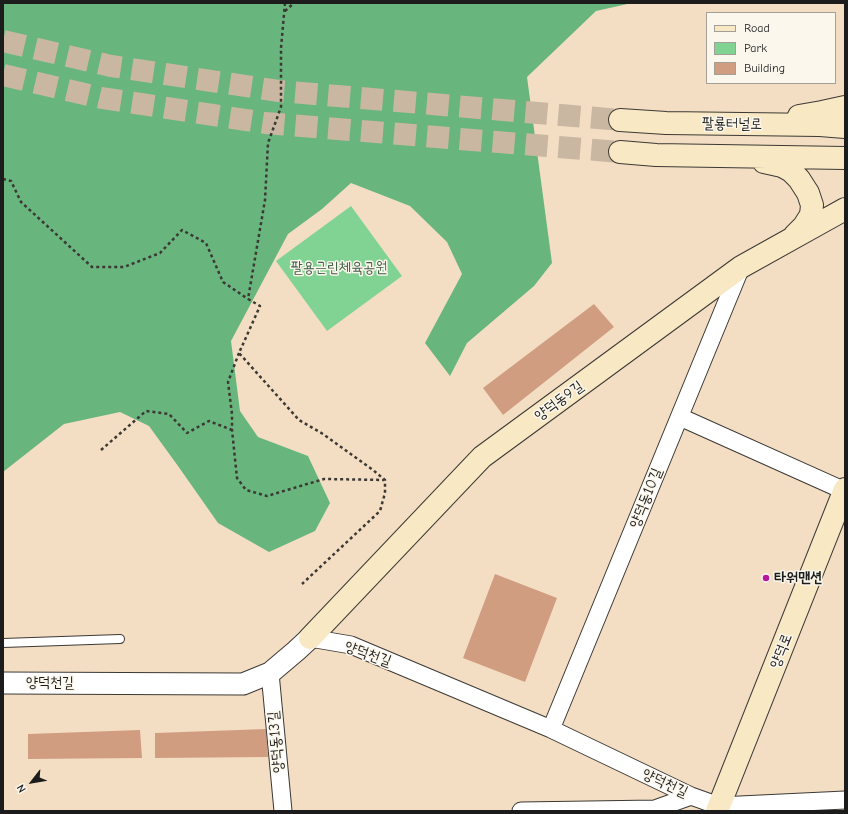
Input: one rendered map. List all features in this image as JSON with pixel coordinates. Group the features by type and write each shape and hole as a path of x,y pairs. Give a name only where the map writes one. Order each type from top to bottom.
{"main road":[{"path":"733,124 794,117 845,107"},
{"name":"팔룡터널로","path":"620,120 666,123 820,125 845,127"},
{"path":"620,152 656,155 845,158"},
{"path":"725,156 782,166 791,171 799,179 808,192 812,204 811,215 804,226 787,242"},
{"name":"양덕동9길","path":"310,638 482,457 741,267 840,215"},
{"name":"양덕로","path":"718,808 845,490"}],"street":[{"name":"양덕동10길","path":"551,729 741,267"},
{"name":"양덕로","path":"680,417 845,490"},
{"name":"양덕천길","path":"3,683 243,684 270,673 310,638 351,645 551,729 718,808"},
{"name":"양덕동13길","path":"270,673 283,811"},
{"path":"521,811 655,809 691,796"},
{"path":"718,808 845,800"}],"lane":[{"path":"3,643 120,639"}],"path":[{"path":"248,299 265,200 268,143 281,107 281,48 285,3"},
{"path":"285,11 294,3"},
{"path":"3,179 11,182 21,202 92,267 124,267 160,253 182,230 206,243 223,282 260,306 238,353 228,382 237,478 246,490 267,496 324,479 385,480"},
{"path":"238,353 298,420 323,434 385,480"},
{"path":"101,450 146,410 169,414 186,433 209,421 232,430"},
{"path":"302,584 380,511 385,493 385,480"}],"green space":[{"path":"3,3 632,3 596,11 527,77 552,263 534,286 467,343 450,376 425,343 462,274 447,242 410,206 351,183 322,209 288,234 231,341 240,411 258,437 308,456 330,503 315,531 269,552 218,523 149,426 120,412 64,424 3,472"},
{"name":"팔용근린체육공원","path":"351,206 402,276 327,331 276,261"}],"building":[{"path":"594,304 614,327 503,415 483,388"},
{"path":"495,574 557,598 525,682 463,658"},
{"path":"266,729 268,757 155,758 155,733"},
{"path":"140,730 142,758 28,759 28,734"}],"tunnel":[{"path":"3,41 111,66 279,91 620,120"},
{"path":"3,75 102,98 265,123 620,152"}],"place":[{"name":"타워맨션","path":"766,578"}]}
